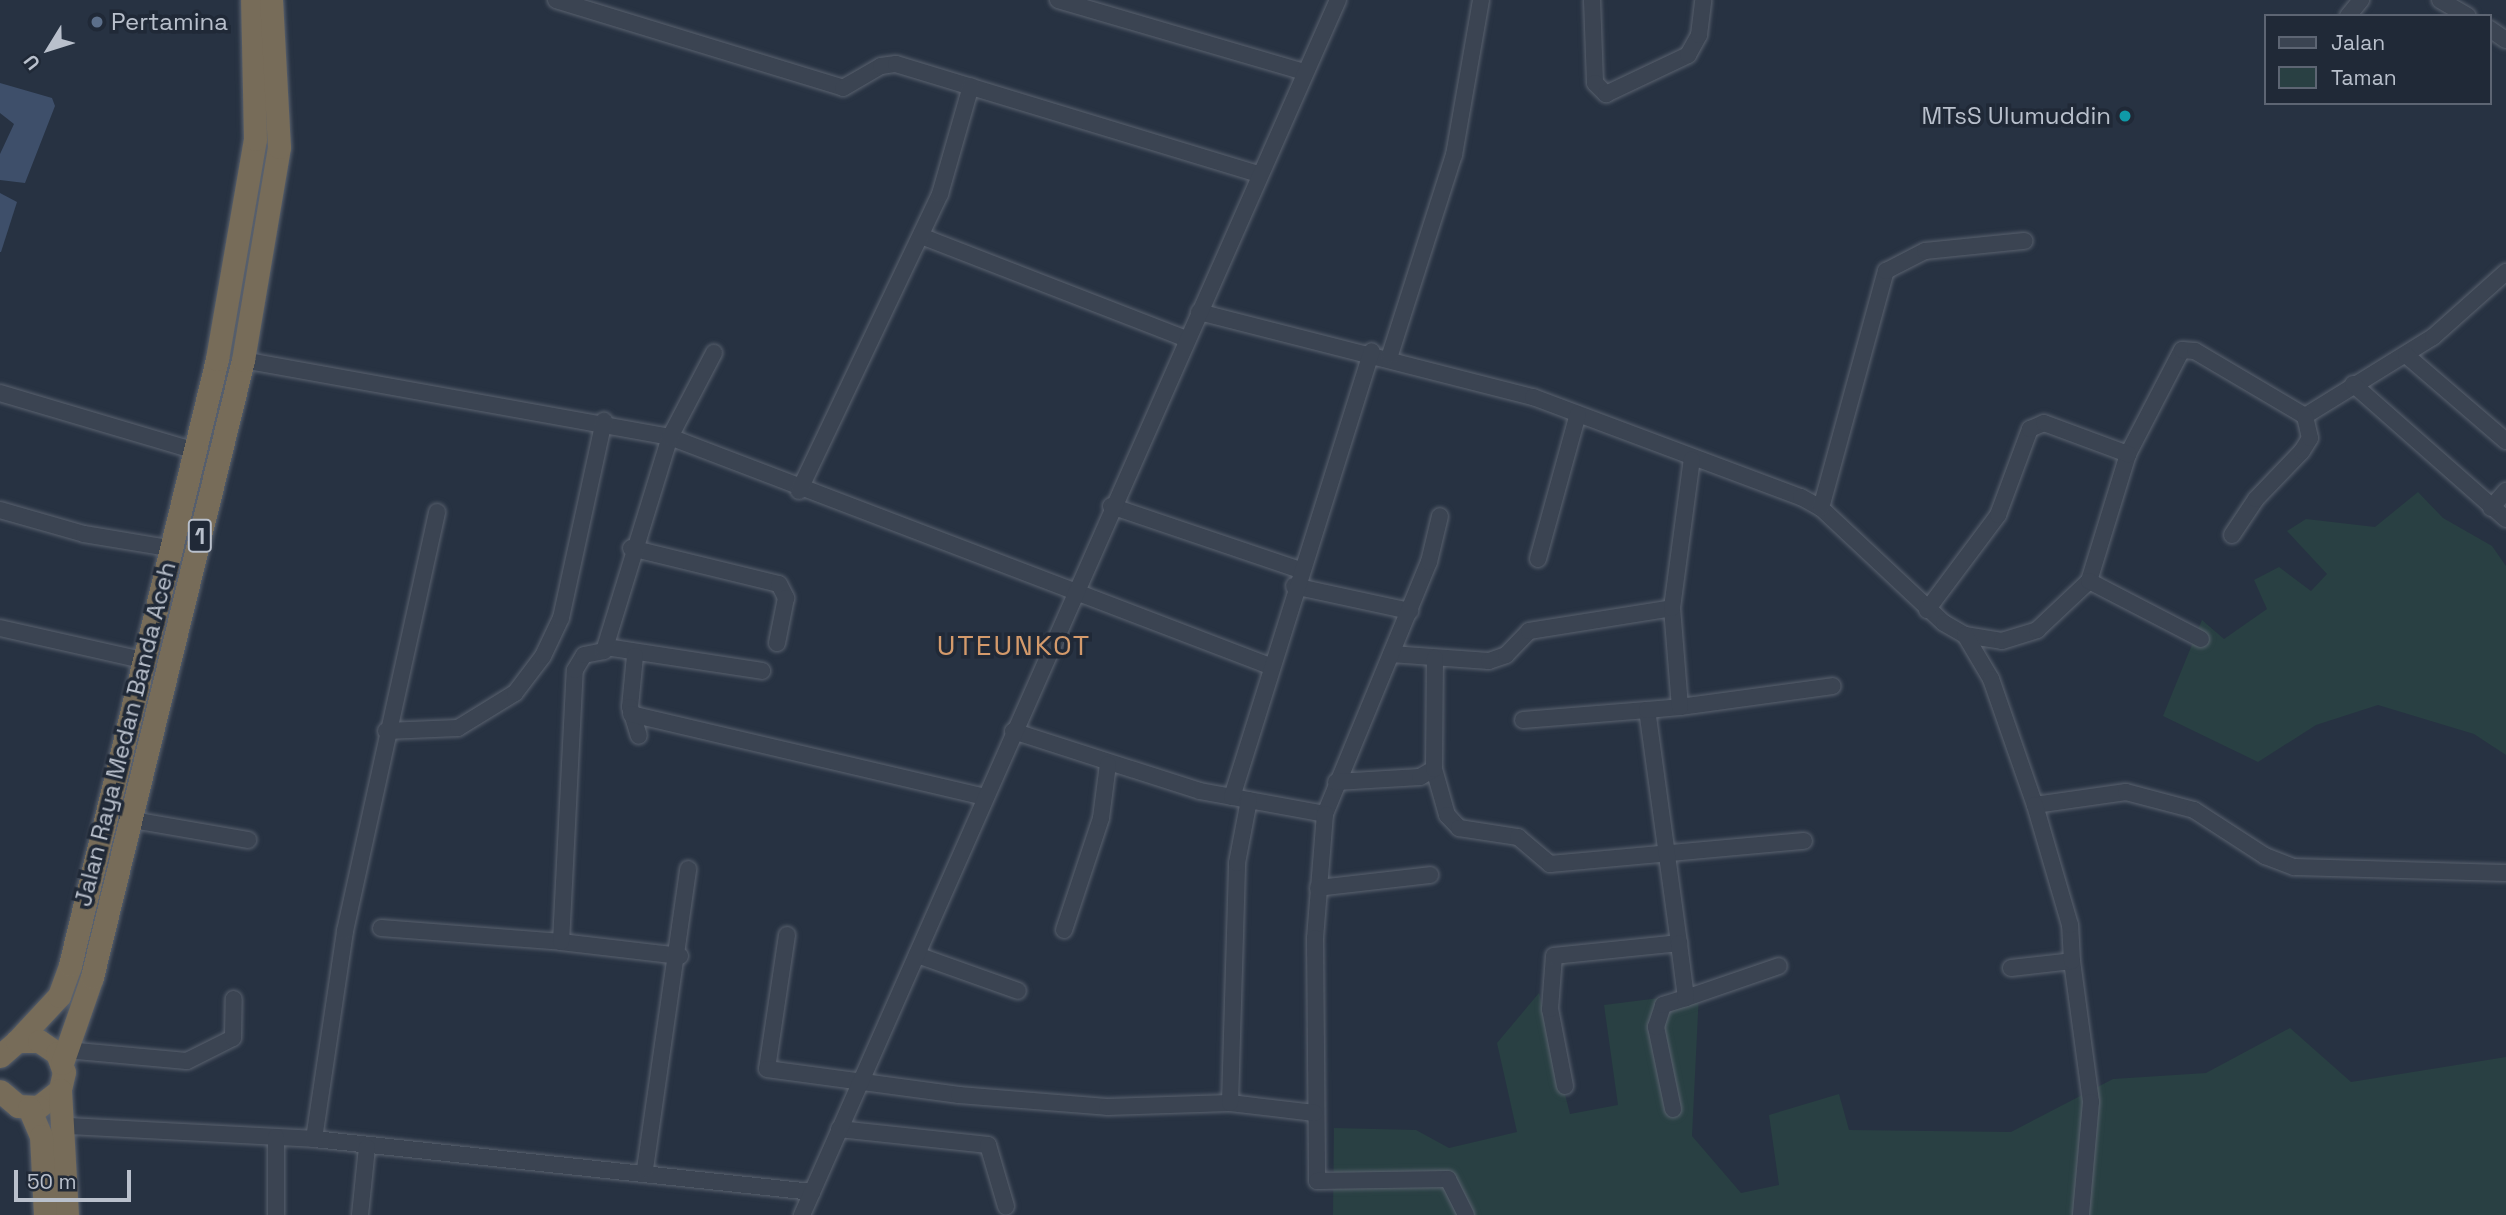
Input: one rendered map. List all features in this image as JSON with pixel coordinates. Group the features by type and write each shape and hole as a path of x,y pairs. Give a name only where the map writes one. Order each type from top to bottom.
{"highway":[{"name":"Jalan Raya Medan Banda Aceh","path":"9,1049 50,1007 68,974 192,450 252,174 257,115 252,0"},
{"name":"Jalan Raya Medan Banda Aceh","path":"64,1057 92,977 127,819 243,360 279,147 271,0"},
{"name":"1","path":"9,1049 49,1045 64,1057 60,1090 67,1126 67,1215"},
{"path":"0,1090 29,1108 41,1136 45,1215"},
{"path":"29,1108 47,1104 60,1090"}],"street":[{"path":"556,0 844,88 886,64 971,86 1259,174"},
{"path":"1058,0 1304,72"},
{"path":"802,1215 858,1081 916,955 1111,506 1338,0"},
{"path":"1390,355 1454,155 1481,0"},
{"path":"1592,0 1595,83 1606,94 1688,55 1699,35 1703,0"},
{"path":"2350,14 2361,0"},
{"path":"2440,0 2464,14"},
{"path":"799,491 921,236 971,86"},
{"path":"921,236 1186,339"},
{"path":"1821,508 1886,271 1925,251 2024,241"},
{"path":"2305,416 2353,384 2406,355 2506,272"},
{"path":"1199,312 1390,355 1578,414 1821,508 1927,610 1965,635 1991,679 2035,805 2070,925 2072,961 2091,1102 2081,1215"},
{"path":"1965,635 2022,638 2089,581 2128,454 2182,350 2195,351 2305,416 2310,438 2302,451 2256,499 2232,535"},
{"path":"1232,797 1294,586 1372,351"},
{"path":"561,942 576,665 606,647 631,548 670,437 714,354"},
{"path":"2406,355 2506,441"},
{"path":"243,360 604,421 670,437 799,491 1270,666"},
{"path":"2353,384 2506,519"},
{"path":"0,393 192,450"},
{"path":"1538,559 1578,414"},
{"path":"386,731 458,728 515,693 544,656 561,618 604,421"},
{"path":"1927,610 1998,515 2030,429 2044,424 2128,454"},
{"path":"1680,707 1672,608 1692,459"},
{"path":"2491,508 2506,491"},
{"path":"1111,506 1300,570"},
{"path":"0,510 84,534 169,548"},
{"path":"314,1139 345,932 386,731 437,512"},
{"path":"1440,516 1410,611 1336,782 1325,814 1318,888 1314,1113 1321,1185 1448,1179 1466,1215"},
{"path":"631,548 779,584 786,598 777,643"},
{"path":"2089,581 2202,639"},
{"path":"1294,586 1410,611"},
{"path":"1391,654 1489,661 1506,655 1529,631 1672,608"},
{"path":"0,628 142,660"},
{"path":"606,647 635,656 762,671"},
{"path":"635,656 631,714 639,736"},
{"path":"1435,658 1434,769 1447,815 1459,828 1518,836 1550,864 1667,850 1804,841"},
{"path":"1523,720 1680,707 1833,686"},
{"path":"1647,710 1686,998"},
{"path":"631,714 984,797"},
{"path":"1013,731 1108,764 1232,797 1325,814"},
{"path":"1063,930 1101,818 1108,764"},
{"path":"1336,782 1420,777 1434,769"},
{"path":"2035,805 2126,792 2186,806 2265,856 2294,867 2506,873"},
{"path":"1230,1103 1237,863 1249,800"},
{"path":"127,819 248,840"},
{"path":"645,1169 680,956 688,869"},
{"path":"1318,888 1430,875"},
{"path":"381,928 561,942 680,956"},
{"path":"787,935 765,1065 858,1081 1107,1107 1230,1103 1314,1113"},
{"path":"1565,1086 1550,1009 1554,956 1679,943"},
{"path":"916,955 1018,991"},
{"path":"2011,968 2072,961"},
{"path":"1673,1109 1658,1010 1779,966"},
{"path":"64,1057 187,1061 233,1038 234,999"},
{"path":"67,1126 314,1139 367,1147 645,1169 812,1192"},
{"path":"839,1129 988,1145 1006,1206"},
{"path":"276,1137 276,1215"},
{"path":"360,1215 367,1147"}],"green space":[{"path":"2418,492 2443,518 2492,546 2506,566 2506,755 2474,734 2378,705 2316,725 2258,762 2163,716 2202,620 2224,639 2267,609 2254,580 2279,567 2311,591 2327,574 2287,531 2306,519 2375,527"},
{"path":"1539,993 1570,1114 1618,1105 1604,1005 1699,993 1692,1136 1741,1193 1779,1185 1769,1115 1839,1094 1849,1130 2011,1132 2113,1079 2206,1073 2290,1028 2351,1082 2506,1057 2506,1215 1333,1215 1334,1128 1416,1130 1449,1148 1517,1132 1497,1043"}],"water":[{"path":"0,83 52,98 55,106 25,183 0,180 0,154 14,124 0,113"},
{"path":"0,193 17,202 1,252 0,252"}],"place":[{"name":"Pertamina","path":"97,22"},
{"name":"MTsS Ulumuddin","path":"2125,116"}],"district":[{"name":"UTEUNKOT","path":"1014,645"}]}
